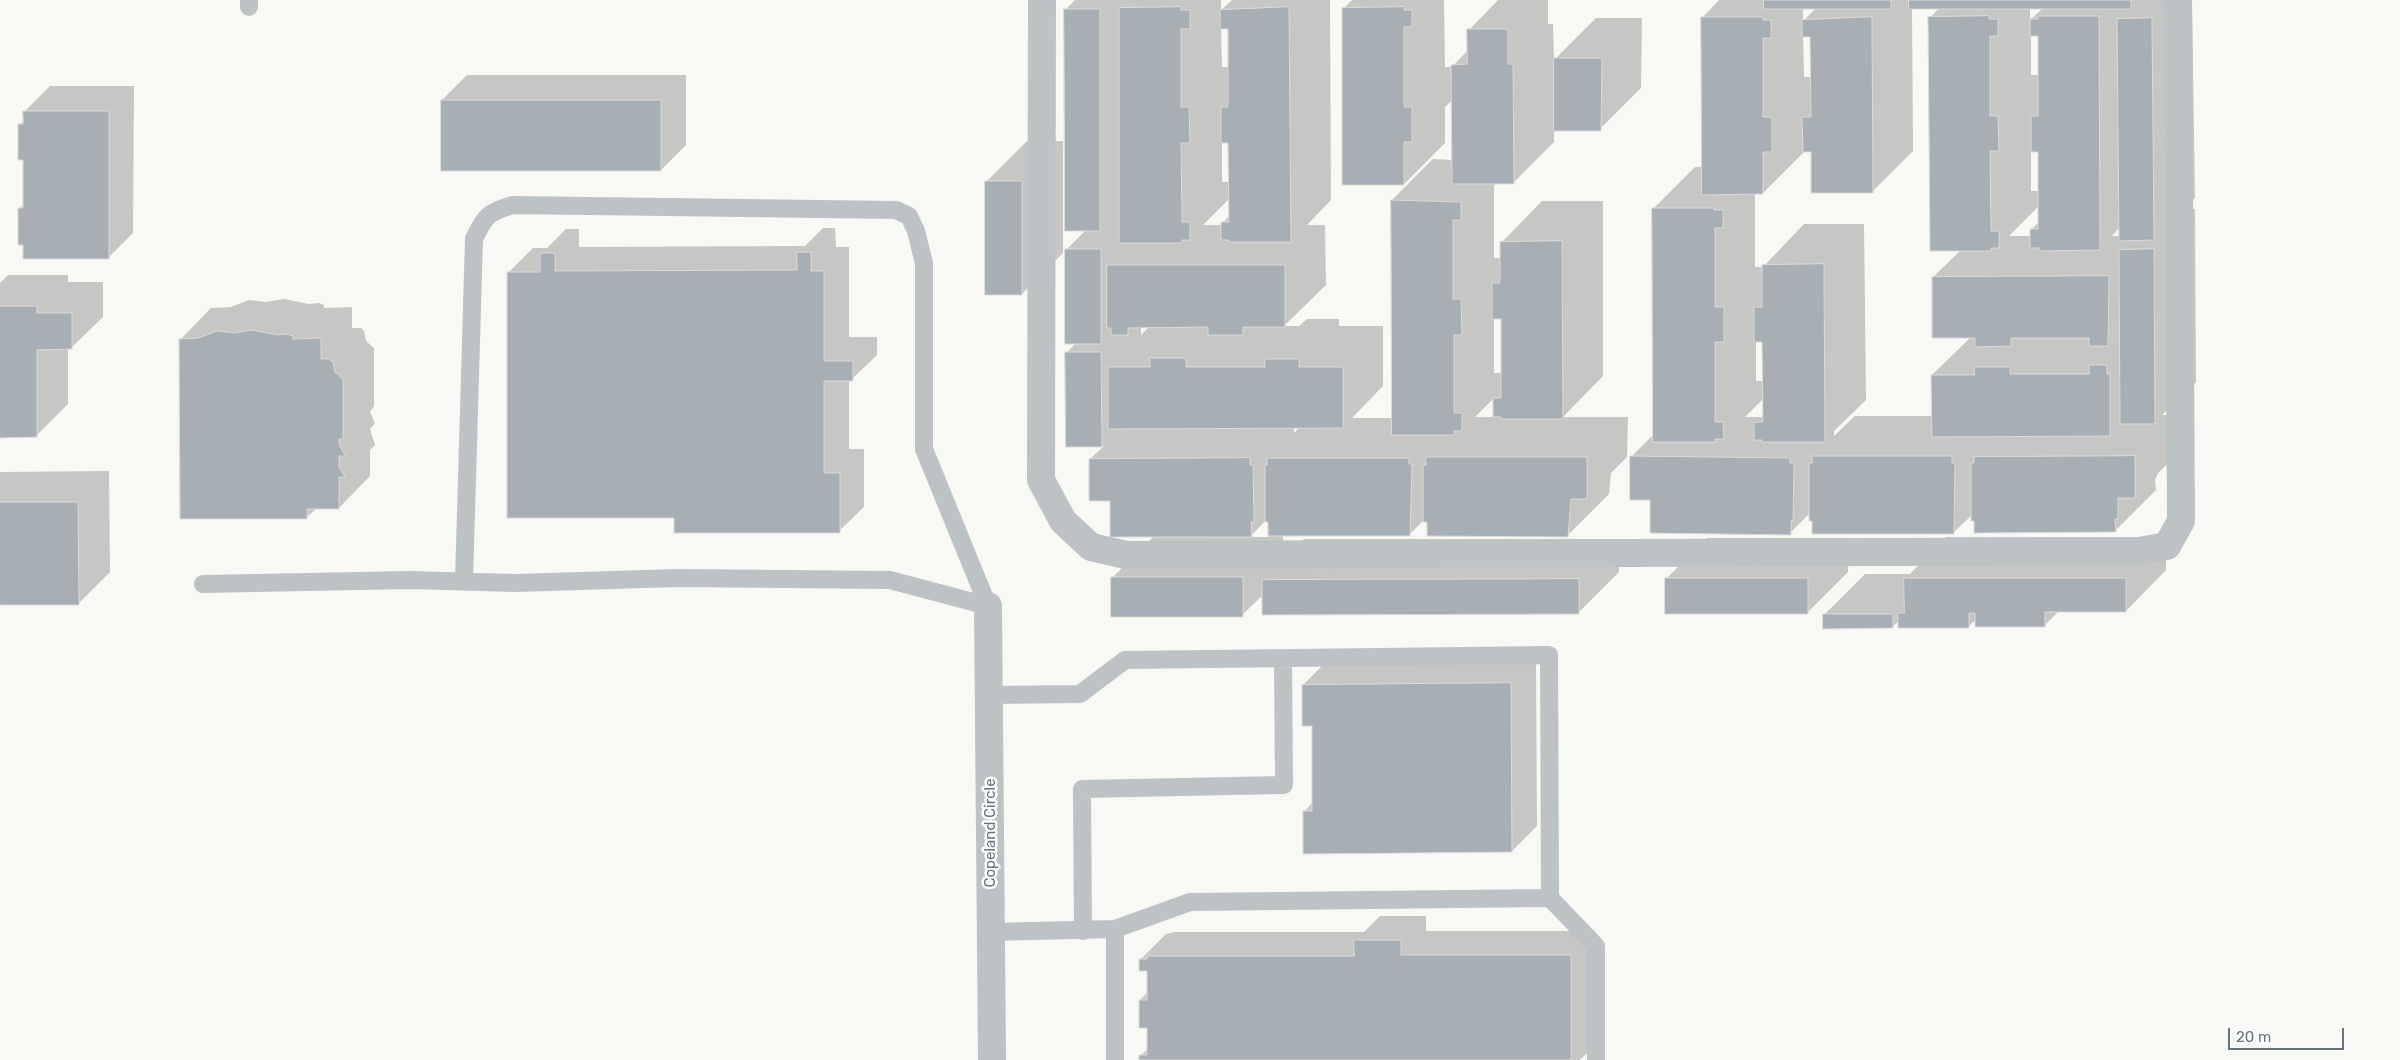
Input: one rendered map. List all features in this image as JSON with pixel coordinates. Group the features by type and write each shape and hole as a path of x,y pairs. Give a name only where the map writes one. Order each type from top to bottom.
{"street":[{"path":"1042,0 1041,480 1063,520 1091,548 1126,555 1146,555 2139,551 2168,546 2181,520 2178,0"},
{"name":"Copeland Circle","path":"988,606 992,1060"}],"lane":[{"path":"464,581 474,239 483,220 494,210 513,205 896,210 909,216 916,231 924,263 924,449 988,606"},
{"path":"203,584 410,580 515,583 678,578 890,580 988,606"},
{"path":"990,695 1080,694 1125,660 1549,655 1550,898 1596,946 1596,1060"},
{"path":"1083,931 1082,789 1284,785 1283,658"},
{"path":"991,932 1115,929 1190,902 1550,898"},
{"path":"1115,929 1115,1060"}],"building":[{"path":"1764,0 1891,0 1891,9 1764,9"},
{"path":"1909,0 2131,0 2131,9 1909,9"},
{"path":"1181,7 1181,10 1190,10 1190,29 1181,29 1181,107 1189,107 1190,143 1181,143 1182,222 1190,222 1190,240 1182,240 1182,243 1119,243 1119,8"},
{"path":"1289,7 1291,242 1229,242 1229,240 1221,240 1221,222 1229,222 1228,143 1221,143 1221,107 1228,107 1228,29 1220,29 1220,10"},
{"path":"1404,7 1404,10 1412,10 1412,27 1404,27 1404,107 1412,107 1412,142 1404,142 1404,185 1342,185 1342,8"},
{"path":"1064,9 1100,9 1100,231 1065,231"},
{"path":"1989,16 1989,19 1998,19 1998,36 1990,36 1990,116 1998,116 1999,151 1990,151 1991,231 1999,231 1999,248 1991,248 1991,251 1930,251 1928,17"},
{"path":"2038,16 2099,16 2100,250 2039,251 2039,248 2030,248 2030,229 2038,229 2038,152 2031,152 2031,116 2038,116 2038,36 2030,36 2030,19 2038,19"},
{"path":"1701,17 1763,17 1763,20 1771,20 1771,38 1763,38 1763,117 1772,117 1772,152 1763,152 1763,194 1702,195"},
{"path":"1872,17 1873,193 1811,193 1811,152 1803,152 1802,117 1811,117 1810,37 1802,37 1802,20"},
{"path":"2152,18 2154,240 2119,241 2117,19"},
{"path":"1467,29 1508,29 1508,64 1513,64 1514,184 1452,184 1451,65 1467,64"},
{"path":"1554,58 1602,58 1601,131 1554,131"},
{"path":"441,100 661,100 661,171 441,171"},
{"path":"23,111 109,111 109,259 23,259 23,245 18,245 18,208 23,208 23,160 18,160 18,124 23,124"},
{"path":"985,181 1022,181 1022,295 985,295"},
{"path":"1391,200 1461,202 1461,220 1453,220 1453,299 1461,299 1462,335 1454,335 1454,413 1462,413 1462,431 1454,431 1454,435 1392,435"},
{"path":"1652,208 1714,208 1714,210 1723,210 1723,228 1715,228 1715,307 1724,307 1724,342 1715,342 1715,422 1723,422 1724,439 1715,439 1715,442 1653,442"},
{"path":"1562,241 1563,419 1501,419 1501,417 1493,417 1493,398 1501,398 1501,319 1492,319 1492,283 1500,283 1500,242"},
{"path":"1065,249 1101,249 1101,344 1065,344"},
{"path":"2154,249 2155,424 2120,424 2119,250"},
{"path":"797,252 811,252 811,271 824,271 824,361 853,361 853,381 824,381 824,473 840,473 840,533 674,533 674,518 507,518 507,272 540,272 540,253 555,253 555,271 797,270"},
{"path":"1824,264 1825,442 1762,442 1762,440 1754,440 1754,422 1763,422 1762,342 1754,342 1754,307 1762,307 1762,265"},
{"path":"1107,265 1285,265 1285,327 1243,327 1243,335 1208,335 1208,327 1128,328 1128,335 1111,335 1111,328 1107,328"},
{"path":"2109,276 2108,346 2089,346 2089,338 2011,338 2011,346 1975,347 1975,338 1932,338 1932,277"},
{"path":"0,306 37,306 37,313 72,313 72,349 37,350 37,437 0,438"},
{"path":"252,330 277,335 287,334 293,336 293,339 321,338 321,359 329,359 333,362 335,372 343,379 343,439 339,439 339,444 345,456 339,456 339,467 345,477 339,477 339,509 307,509 307,519 180,519 179,339 198,338 217,331 234,333"},
{"path":"1065,352 1101,352 1102,447 1066,447"},
{"path":"1150,358 1186,358 1186,367 1265,367 1265,359 1299,359 1299,367 1343,367 1343,428 1108,429 1108,367 1150,367"},
{"path":"2089,365 2107,365 2107,374 2110,374 2110,436 1932,437 1931,375 1975,375 1974,367 2010,367 2010,374 2089,374"},
{"path":"1630,456 1790,458 1790,463 1794,463 1791,535 1650,533 1650,500 1630,500"},
{"path":"1812,456 1952,456 1952,463 1955,463 1954,534 1812,534 1812,521 1809,521 1809,463 1812,463"},
{"path":"2135,456 2135,498 2118,498 2118,519 2115,519 2116,532 1974,533 1974,521 1971,521 1971,463 1974,463 1974,457"},
{"path":"1426,457 1587,457 1587,499 1571,499 1568,537 1427,536 1427,522 1423,522 1423,465 1426,465"},
{"path":"1250,458 1250,465 1253,465 1254,522 1251,522 1252,537 1110,537 1110,501 1089,501 1089,459"},
{"path":"1267,458 1409,458 1409,464 1412,464 1410,536 1268,536 1268,522 1265,522 1265,465 1267,465"},
{"path":"0,502 78,502 79,605 0,605"},
{"path":"1111,577 1243,577 1243,617 1111,617"},
{"path":"1665,578 1808,578 1808,614 1665,614"},
{"path":"1904,578 2126,578 2126,612 2045,612 2045,627 1975,627 1975,613 1969,613 1969,628 1898,628 1898,613 1904,613"},
{"path":"1579,579 1579,614 1262,615 1262,580"},
{"path":"1823,614 1893,614 1893,628 1823,629"},
{"path":"1511,683 1512,852 1303,854 1303,811 1312,811 1312,726 1302,726 1302,685"},
{"path":"1354,940 1401,940 1401,955 1571,955 1571,1060 1139,1060 1139,1055 1147,1055 1147,1028 1139,1028 1139,1000 1147,1000 1147,971 1139,971 1139,959 1147,959 1147,956 1354,956"}]}
